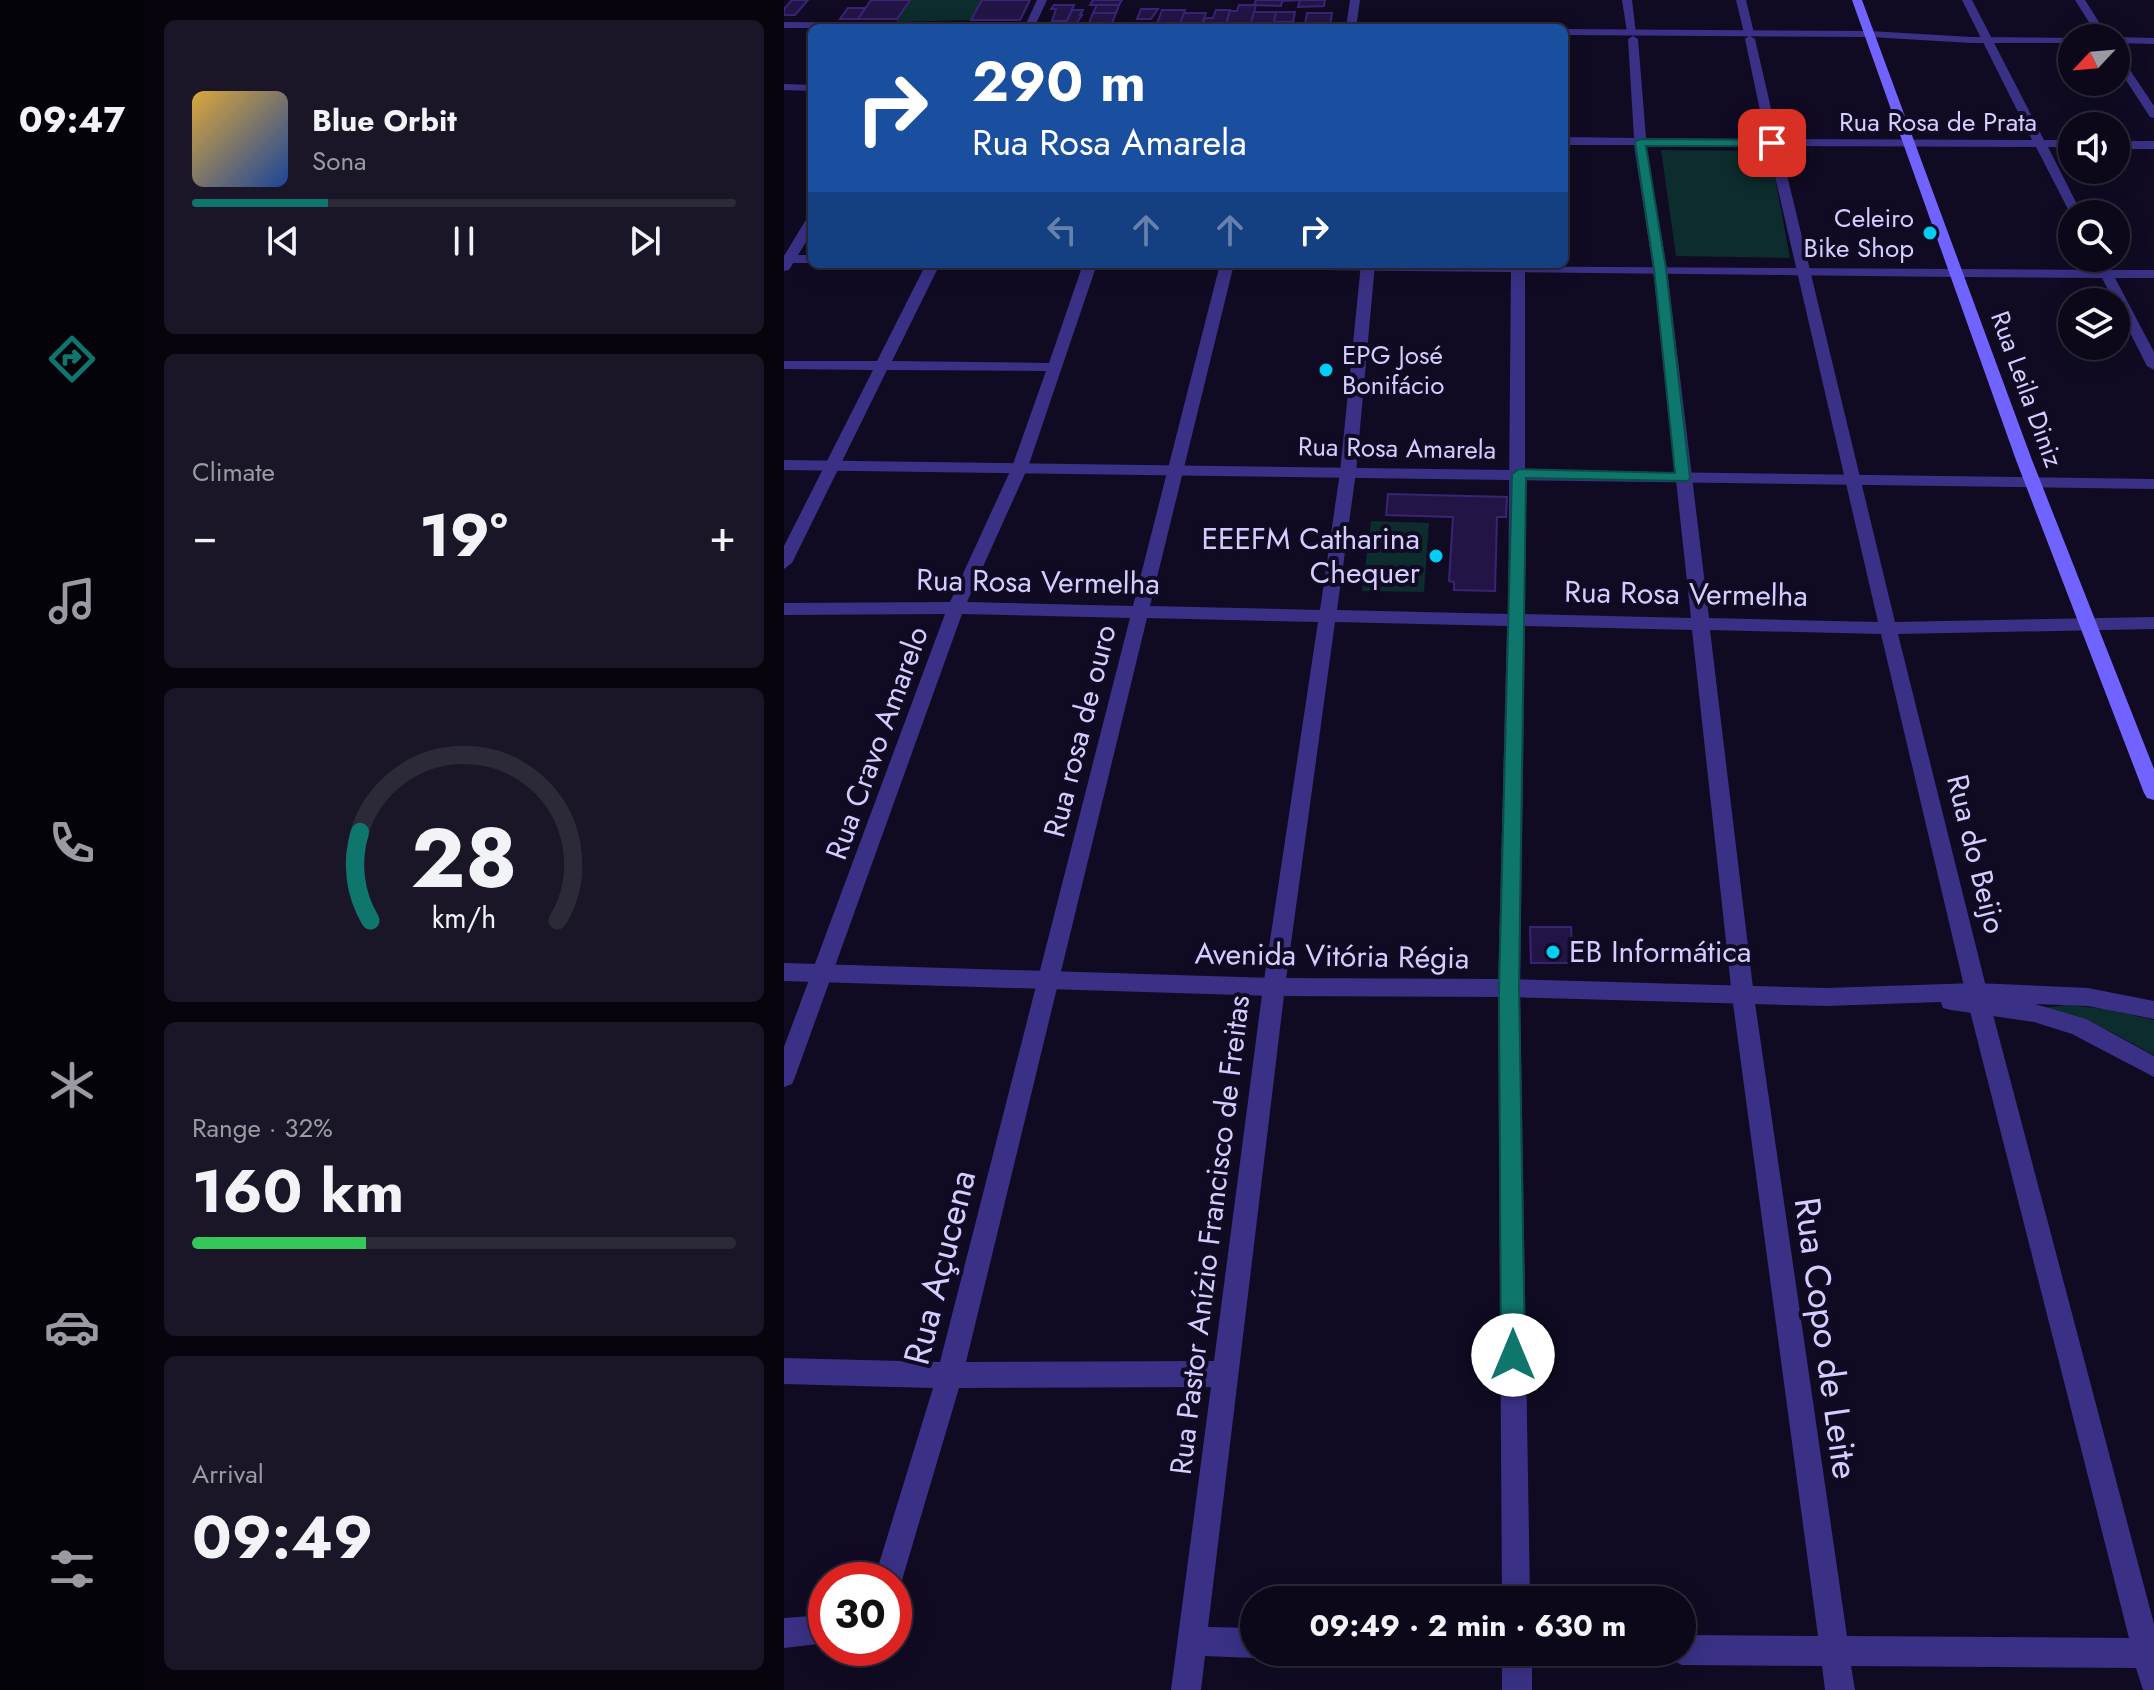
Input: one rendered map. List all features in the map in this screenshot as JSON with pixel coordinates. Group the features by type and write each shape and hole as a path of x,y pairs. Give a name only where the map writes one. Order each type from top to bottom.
{"main road":[{"name":"Rua Leila Diniz","path":"1857,0 2033,484 2154,793"}],"street":[{"path":"1031,24 1042,0"},
{"path":"1352,24 1355,0"},
{"path":"1627,0 1632,35"},
{"name":"Rua do Beijo","path":"1741,0 1802,272 1978,1000 2150,1666"},
{"path":"1967,0 2069,200"},
{"path":"2080,0 2095,24"},
{"path":"784,25 808,26"},
{"path":"784,31 808,32"},
{"path":"1569,35 2058,40"},
{"name":"Rua Copo de Leite","path":"1632,35 1640,142 1660,269 1743,996 1840,1690"},
{"path":"2130,40 2154,41"},
{"path":"2130,78 2154,115"},
{"path":"784,87 808,88"},
{"name":"Rua Rosa de Prata","path":"1568,141 2058,144"},
{"path":"2130,145 2154,145"},
{"path":"786,261 808,227"},
{"path":"786,261 808,259"},
{"path":"1568,267 2154,274"},
{"path":"784,563 931,268"},
{"name":"Rua Cravo Amarelo","path":"784,1077 956,608 1020,467 1089,268"},
{"name":"Rua rosa de ouro","path":"1048,980 1226,268"},
{"name":"Rua Pastor Anízio Francisco de Freitas","path":"1186,1690 1274,987 1348,472 1368,268"},
{"path":"1516,1586 1509,988 1519,474 1518,268"},
{"path":"2106,274 2154,366"},
{"path":"784,365 1053,367"},
{"name":"Rua Rosa Amarela","path":"784,465 2154,484"},
{"name":"Rua Rosa Vermelha","path":"784,609 956,608 1888,628 2154,623"},
{"name":"Avenida Vitória Régia","path":"784,972 1274,987 1509,988 1743,996 1927,996 1978,1000 2088,997 2154,1010"},
{"name":"Rua Açucena","path":"894,1562 950,1375 1048,980"},
{"name":"Avenida Vitória Régia","path":"1978,1000 2078,1026 2154,1067"},
{"path":"784,1371 950,1375 1224,1374"},
{"path":"784,1633 808,1631"},
{"path":"1192,1641 1240,1643"},
{"path":"1696,1650 1835,1650 2150,1666"},
{"path":"1517,1666 1517,1690"}],"green space":[{"path":"910,0 982,0 971,20 896,22"},
{"path":"1661,150 1770,151 1790,258 1676,256"},
{"path":"1371,521 1429,523 1424,592 1362,591"},
{"path":"2068,1005 2105,1009 2154,1020 2154,1055 2109,1031 2040,1008"}],"building":[{"path":"792,0 808,0 795,15 784,15 784,9"},
{"path":"871,0 910,0 897,19 858,19"},
{"path":"982,0 1030,0 1020,20 971,20"},
{"path":"1093,0 1122,0 1119,5 1090,5"},
{"path":"1256,0 1300,0 1282,1 1281,6 1254,5"},
{"path":"1300,0 1325,0 1324,6 1298,7"},
{"path":"1054,5 1074,5 1067,21 1052,21 1056,9 1051,9"},
{"path":"1097,5 1119,5 1116,13 1093,13"},
{"path":"1239,5 1256,5 1251,24 1226,24 1230,11 1237,11"},
{"path":"848,8 865,8 858,19 840,19"},
{"path":"1141,9 1158,9 1151,19 1137,19"},
{"path":"1072,10 1083,10 1082,15 1076,24 1065,24"},
{"path":"1162,10 1185,10 1180,24 1157,24"},
{"path":"1216,10 1230,10 1226,24 1202,24 1205,18 1213,18"},
{"path":"1254,12 1276,12 1274,24 1251,24"},
{"path":"1276,12 1295,12 1293,22 1274,22"},
{"path":"1093,13 1116,13 1112,23 1089,23"},
{"path":"1184,13 1206,13 1202,24 1180,24"},
{"path":"1307,13 1332,13 1330,24 1305,24"},
{"path":"1388,494 1507,497 1506,517 1497,517 1495,591 1454,590 1454,582 1449,581 1453,517 1386,515"},
{"path":"1530,927 1571,927 1573,963 1531,963"}],"place":[{"name":"Celeiro Bike Shop","path":"1930,233"},
{"name":"EPG José Bonifácio","path":"1326,370"},
{"name":"EEEFM Catharina Chequer","path":"1436,556"},
{"name":"EB Informática","path":"1553,952"}],"route":[{"path":"1513,1355 1509,988 1519,474 1683,478 1660,269 1640,142 1772,143"}]}
